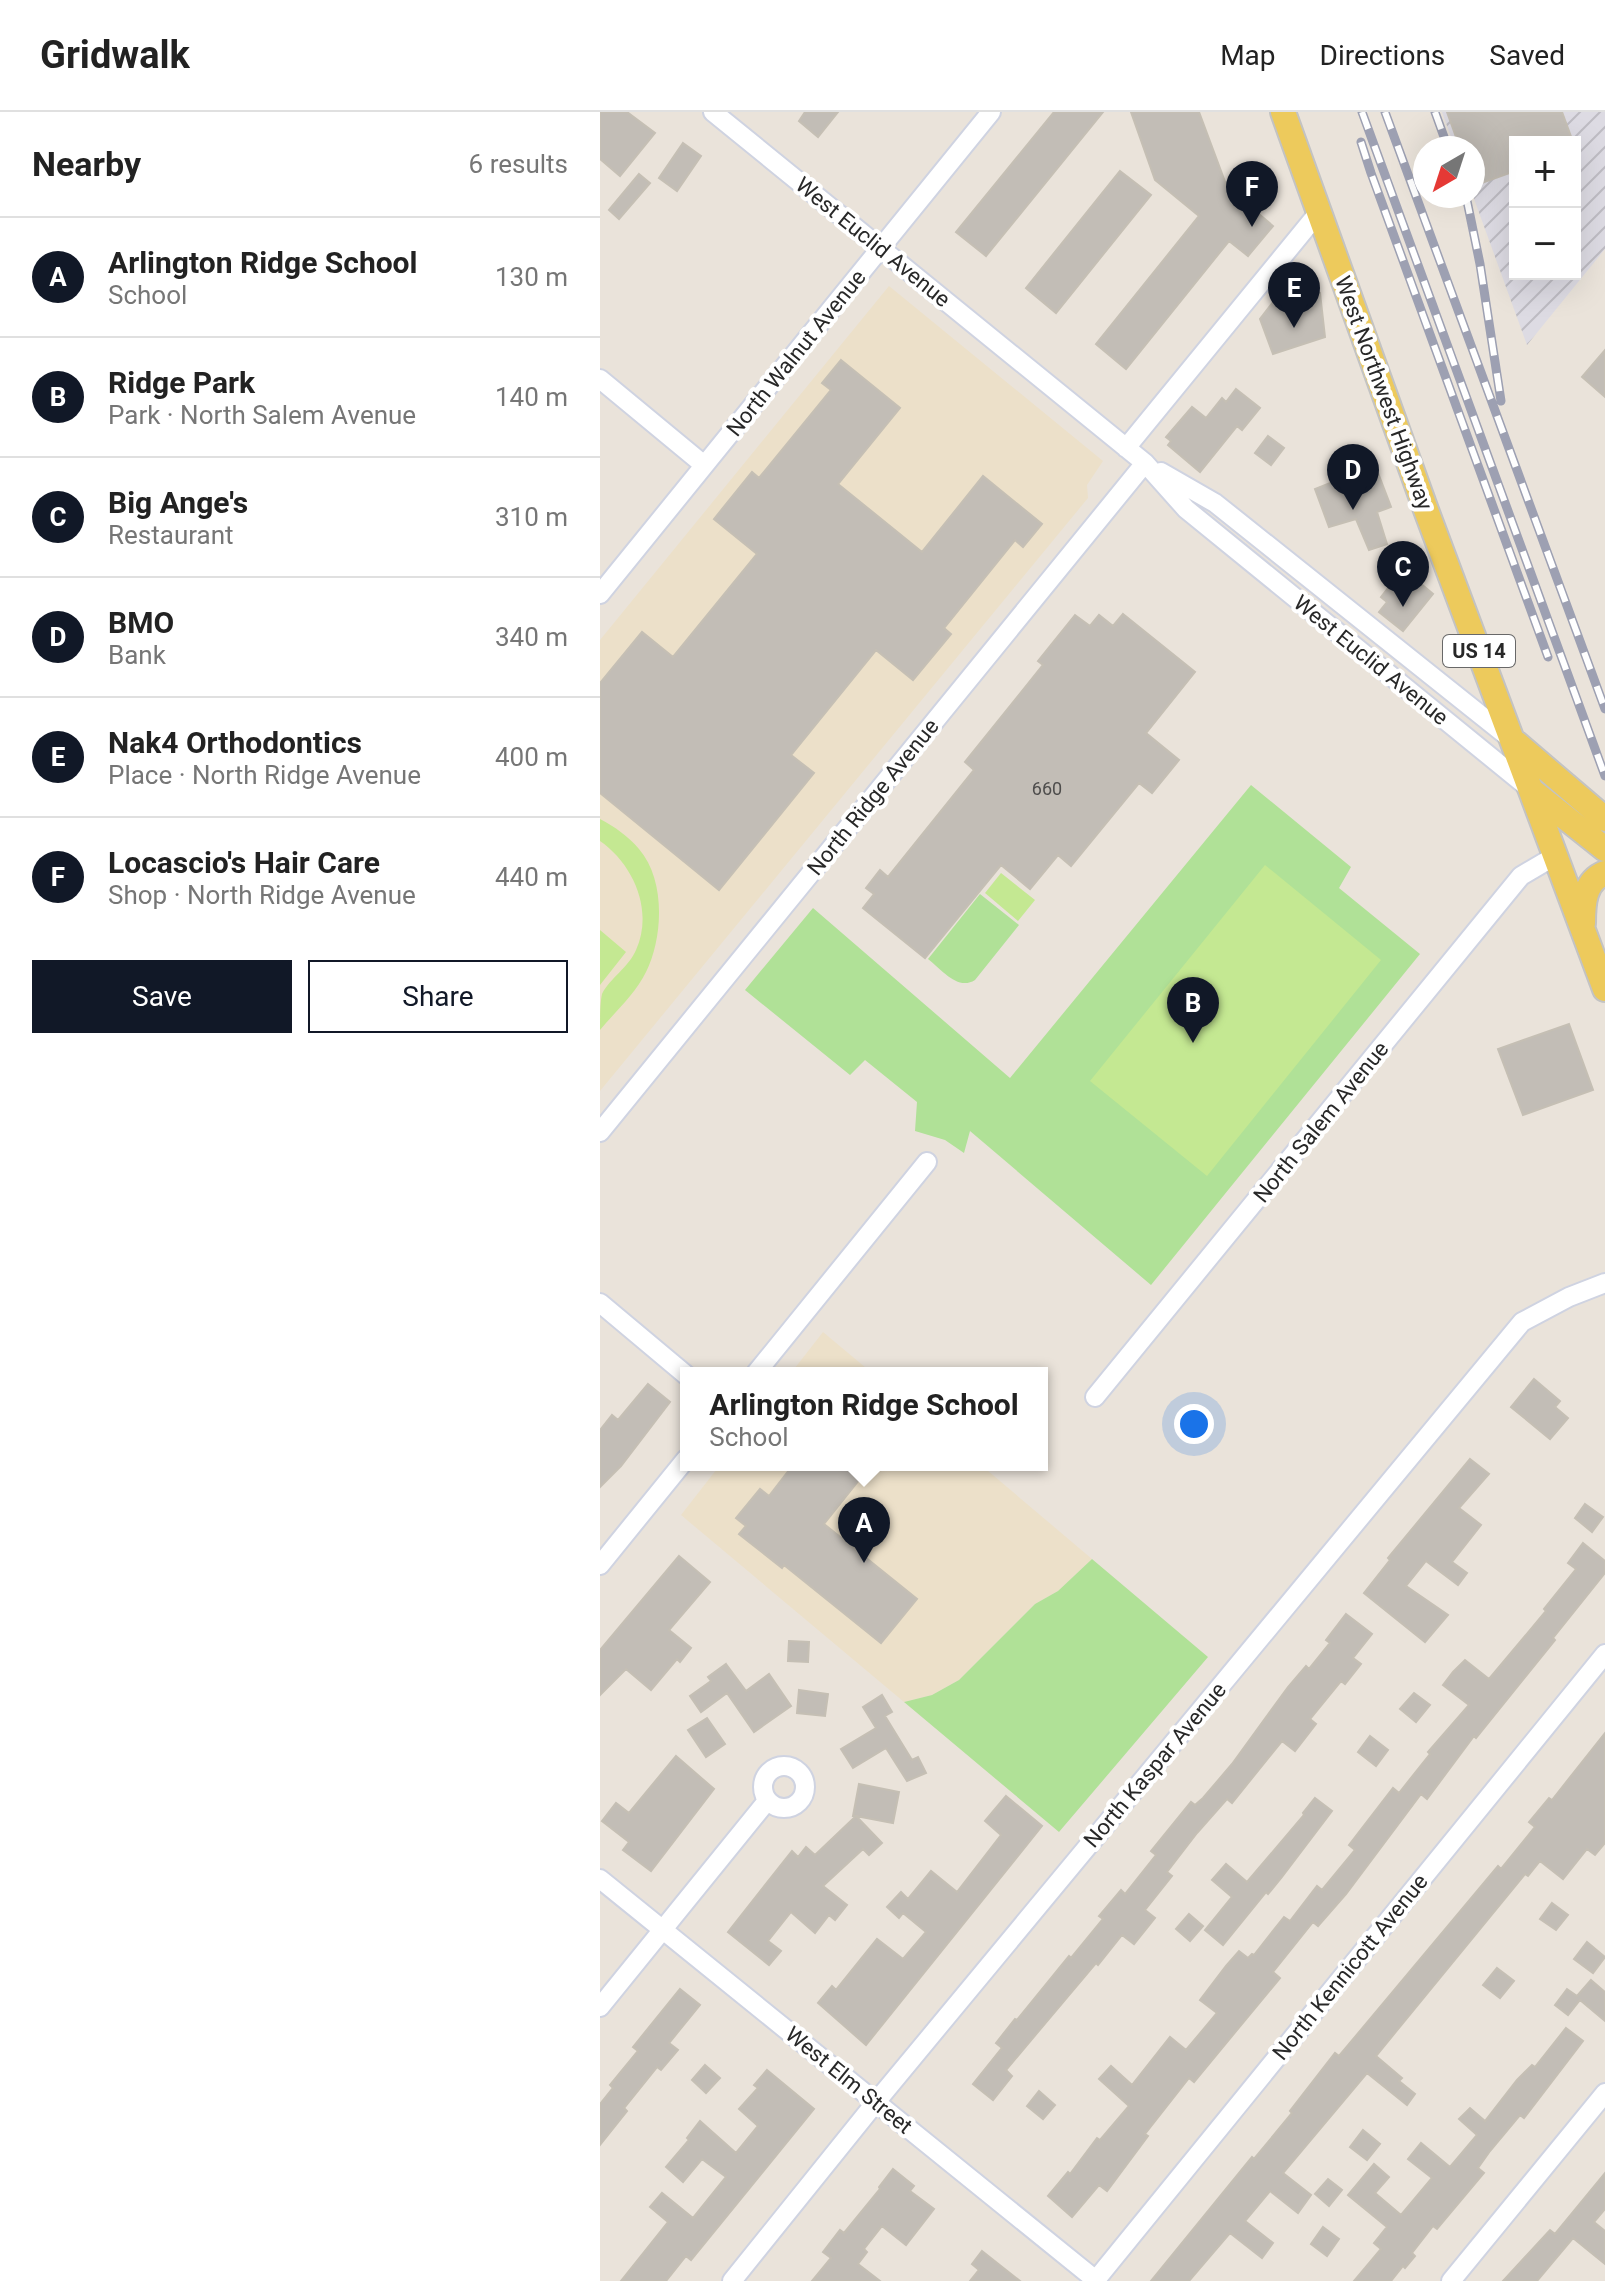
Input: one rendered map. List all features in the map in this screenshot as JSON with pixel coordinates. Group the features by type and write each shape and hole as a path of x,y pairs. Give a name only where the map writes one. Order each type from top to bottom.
{"main road":[{"name":"West Northwest Highway","path":"1283,112 1427,514 1605,989"},
{"name":"West Euclid Avenue","path":"1512,740 1605,819"},
{"name":"West Euclid Avenue","path":"1532,791 1605,849"},
{"path":"1583,930 1583,901 1597,876 1605,873"}],"street":[{"name":"West Euclid Avenue","path":"713,112 1145,463 1215,503 1512,740"},
{"name":"North Walnut Avenue","path":"600,594 991,112"},
{"path":"1126,448 1319,212"},
{"path":"600,379 704,465"},
{"name":"West Euclid Avenue","path":"1145,463 1186,509 1532,791"},
{"name":"North Ridge Avenue","path":"600,1132 1145,463"},
{"name":"North Salem Avenue","path":"1095,1397 1521,876 1555,856"},
{"path":"761,1367 927,1162"},
{"name":"North Kaspar Avenue","path":"732,2281 876,2102 1522,1322 1569,1297 1605,1283"},
{"path":"600,1303 680,1370"},
{"path":"600,1565 680,1466"},
{"name":"North Kennicott Avenue","path":"1096,2281 1605,1654"},
{"path":"600,2007 767,1801"},
{"name":"West Elm Street","path":"600,1879 1096,2281"},
{"path":"1451,2281 1605,2093"}],"shaded area":[{"path":"1442,112 1605,112 1605,249 1581,279 1581,136 1509,136 1509,280 1580,280 1527,345 1477,208 1485,208 1485,136 1451,136"},
{"path":"889,286 1103,461 1087,485 1088,498 600,1091 600,640"},
{"path":"823,1332 865,1367 796,1367"},
{"path":"715,1471 988,1471 1092,1559 1058,1591 1035,1604 959,1680 932,1695 904,1702 681,1515"}],"green space":[{"path":"1251,785 1351,867 1339,888 1420,954 1151,1285 970,1131 964,1153 945,1140 915,1131 917,1102 865,1060 850,1075 745,990 813,908 1010,1078"},
{"path":"600,819 630,840 648,862 658,893 659,909 656,943 646,972 631,995 600,1030 602,994 633,956 643,919 631,875 600,841"},
{"path":"1265,865 1381,960 1207,1176 1090,1081"},
{"path":"1001,873 1035,900 1018,921 985,893"},
{"path":"980,894 1019,925 975,980 962,983 950,978 928,959"},
{"path":"600,930 626,952 600,985"},
{"path":"1092,1559 1208,1657 1059,1832 904,1702 932,1695 959,1680 1035,1604 1058,1591"}],"building":[{"path":"600,112 627,112 655,133 620,176 600,159"},
{"path":"805,112 838,112 818,137 799,121"},
{"path":"1054,112 1103,112 986,256 956,232"},
{"path":"1131,112 1199,112 1227,187 1273,226 1248,256 1229,241 1126,369 1096,344 1199,216 1155,180"},
{"path":"1447,112 1562,112 1571,136 1509,136 1509,173 1485,182 1485,136 1456,136"},
{"path":"683,143 701,156 677,191 659,178"},
{"path":"1120,171 1151,195 1056,313 1026,288"},
{"path":"639,174 650,183 619,219 609,210"},
{"path":"1303,285 1320,293 1325,337 1273,354 1260,319 1277,297"},
{"path":"1605,350 1605,397 1582,377"},
{"path":"841,360 900,408 838,484 922,552 983,476 1042,524 1023,547 1015,540 944,628 951,634 913,680 876,650 791,755 814,773 719,890 600,793 600,683 642,632 673,657 757,554 714,519 752,472 759,478 831,390 822,383"},
{"path":"1236,389 1260,408 1242,430 1237,426 1200,472 1168,445 1171,441 1166,437 1192,407 1206,418 1222,398 1226,402"},
{"path":"1268,436 1284,448 1271,465 1255,453"},
{"path":"1375,465 1391,507 1377,512 1387,544 1369,550 1356,519 1329,527 1315,489"},
{"path":"1406,578 1411,582 1414,578 1433,594 1403,631 1379,612 1387,602 1381,597 1392,583 1398,588"},
{"path":"1123,614 1195,672 1146,733 1179,760 1152,793 1139,783 1071,866 1058,855 1030,889 1001,865 925,958 863,908 874,894 866,888 880,870 888,877 974,770 965,762 1043,665 1038,661 1075,615 1090,626 1099,615 1113,626"},
{"path":"1569,1024 1593,1090 1523,1115 1498,1049"},
{"path":"1534,1379 1560,1401 1555,1407 1568,1418 1550,1439 1511,1407"},
{"path":"648,1384 670,1402 621,1466 600,1487 600,1430 612,1415 618,1420"},
{"path":"1470,1459 1489,1474 1459,1508 1481,1525 1452,1562 1467,1573 1458,1585 1426,1561 1406,1586 1448,1615 1425,1642 1364,1593 1390,1560 1388,1558"},
{"path":"788,1471 866,1471 824,1524 917,1599 881,1643 784,1565 782,1568 739,1534 746,1526 736,1518 760,1489 769,1496"},
{"path":"1585,1504 1603,1517 1592,1532 1575,1518"},
{"path":"1583,1543 1605,1561 1605,1573 1553,1638 1555,1640 1476,1738 1474,1736 1427,1799 1421,1794 1346,1894 1318,1926 1313,1922 1273,1972 1280,1978 1194,2082 1189,2078 1145,2134 1148,2136 1107,2191 1099,2185 1072,2217 1048,2196 1129,2106 1099,2079 1111,2066 1132,2085 1170,2037 1186,2050 1217,2013 1200,2000 1226,1966 1239,1951 1248,1958 1254,1955 1284,1917 1290,1921 1317,1886 1322,1890 1355,1850 1349,1845 1393,1788 1399,1793 1430,1754 1428,1752 1469,1705 1443,1685 1453,1672 1465,1660 1489,1679 1546,1611 1544,1609 1576,1569 1568,1563"},
{"path":"679,1556 710,1582 669,1630 691,1648 680,1662 677,1659 651,1690 626,1669 600,1695 600,1650"},
{"path":"1346,1614 1372,1634 1353,1658 1361,1664 1345,1684 1341,1681 1310,1719 1316,1724 1295,1751 1282,1741 1232,1803 1227,1799 1197,1833 1167,1872 1172,1876 1145,1910 1155,1918 1134,1944 1122,1935 1098,1965 1096,1963 1006,2070 1012,2076 993,2100 973,2084 1002,2048 996,2043 1103,1919 1099,1916 1121,1890 1125,1894 1156,1855 1151,1851 1191,1802 1195,1805 1203,1798 1232,1764 1288,1687 1306,1666 1309,1669 1330,1643 1326,1640"},
{"path":"789,1641 809,1642 808,1662 788,1661"},
{"path":"726,1664 746,1691 769,1674 791,1706 754,1732 727,1693 701,1712 690,1696 711,1681 708,1677"},
{"path":"799,1690 828,1694 825,1716 797,1713"},
{"path":"1414,1693 1430,1705 1416,1722 1400,1709"},
{"path":"882,1695 892,1712 885,1716 912,1760 918,1757 926,1773 907,1781 886,1748 853,1768 841,1749 876,1728 863,1707"},
{"path":"707,1718 725,1744 706,1757 688,1730"},
{"path":"1605,1733 1605,1843 1595,1855 1587,1849 1563,1879 1540,1861 1528,1876 1525,1874 1376,2056 1415,2094 1407,2105 1367,2073 1283,2173 1311,2195 1298,2213 1270,2191 1245,2221 1273,2243 1262,2258 1230,2233 1189,2281 1151,2281 1292,2113 1290,2111 1335,2053 1339,2056 1498,1866 1501,1869 1535,1827 1529,1822 1549,1798 1552,1800"},
{"path":"1370,1736 1388,1750 1376,1766 1358,1752"},
{"path":"676,1756 714,1789 651,1871 623,1850 629,1842 602,1821 616,1803 629,1813"},
{"path":"859,1784 899,1792 893,1823 853,1816"},
{"path":"1006,1796 1042,1826 866,2045 818,2003 832,1986 836,1990 877,1939 903,1959 926,1932 903,1913 899,1918 887,1907 901,1892 908,1899 931,1871 957,1892 1001,1835 985,1821"},
{"path":"1315,1798 1332,1811 1282,1877 1223,1945 1205,1930 1232,1897 1212,1880 1226,1864 1247,1882"},
{"path":"856,1816 882,1843 869,1855 863,1849 823,1886 847,1905 835,1920 829,1915 815,1933 791,1912 768,1941 781,1951 769,1965 728,1932 792,1851 798,1857 806,1847 815,1855"},
{"path":"1552,1903 1568,1915 1556,1930 1540,1919"},
{"path":"1189,1914 1203,1926 1190,1941 1176,1929"},
{"path":"1587,1942 1605,1957 1593,1973 1574,1959"},
{"path":"1497,1968 1514,1981 1500,1998 1483,1985"},
{"path":"1591,1980 1605,1992 1605,2021 1580,2000 1568,2015 1555,2005 1567,1989 1577,1996"},
{"path":"680,1989 700,2005 669,2043 678,2050 661,2070 657,2067 624,2108 627,2111 600,2145 600,2104 613,2088 610,2085 638,2051 633,2047"},
{"path":"1566,2028 1583,2041 1524,2118 1520,2115 1490,2151 1478,2168 1484,2173 1437,2229 1433,2226 1412,2253 1415,2256 1405,2268 1403,2266 1391,2281 1354,2281 1381,2249 1374,2243 1387,2227 1348,2195 1374,2164 1389,2177 1375,2193 1401,2215 1432,2178 1408,2159 1421,2143 1450,2167 1477,2135 1459,2119 1470,2108 1485,2121 1517,2080 1532,2065 1535,2067"},
{"path":"705,2065 720,2078 706,2093 692,2080"},
{"path":"767,2070 814,2109 691,2260 686,2256 666,2281 621,2281 668,2222 650,2207 662,2193 693,2218 726,2177 702,2159 683,2182 666,2167 689,2140 687,2138 700,2121 736,2153 758,2126 739,2109 758,2088 754,2085"},
{"path":"1039,2091 1055,2105 1043,2119 1027,2106"},
{"path":"1363,2130 1380,2144 1367,2160 1350,2147"},
{"path":"893,2169 914,2186 910,2191 934,2209 906,2245 882,2226 864,2249 867,2252 858,2264 880,2281 812,2281 831,2258 823,2252 840,2230 844,2233"},
{"path":"1605,2173 1605,2209 1594,2222 1605,2231 1605,2264 1573,2238 1537,2281 1503,2281 1550,2230 1555,2234"},
{"path":"1328,2179 1342,2190 1329,2206 1315,2194"},
{"path":"1323,2227 1339,2239 1327,2256 1311,2244"},
{"path":"982,2251 1020,2281 970,2281 979,2270 972,2264"}],"railway":[{"path":"1362,112 1605,776"},
{"path":"1385,112 1605,709"},
{"path":"1435,112 1444,136"},
{"path":"1361,142 1548,657"},
{"path":"1468,208 1501,401"}],"place":[{"name":"Locascio's Hair Care","path":"1252,227"},
{"name":"Nak4 Orthodontics","path":"1294,328"},
{"name":"BMO","path":"1353,510"},
{"name":"Big Ange's","path":"1403,607"},
{"name":"Ridge Park","path":"1193,1043"},
{"name":"Arlington Ridge School","path":"864,1563"}]}
